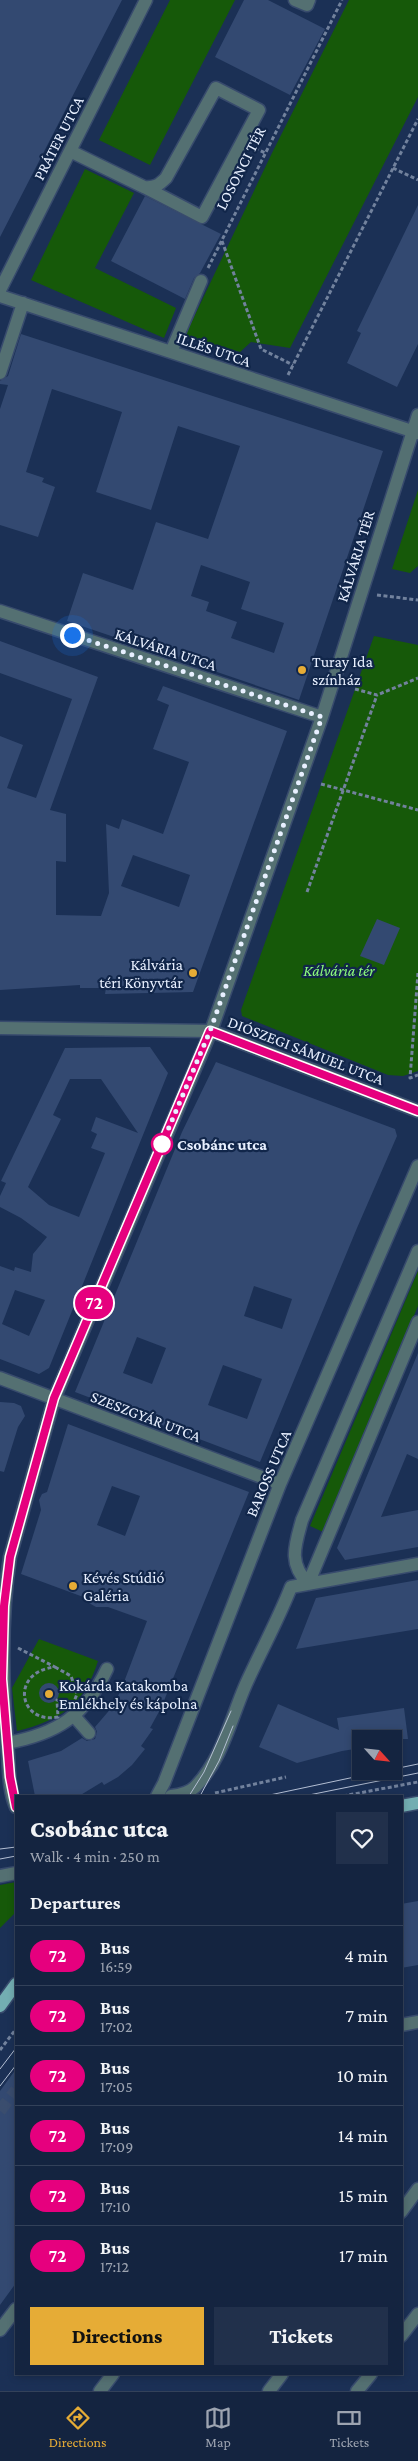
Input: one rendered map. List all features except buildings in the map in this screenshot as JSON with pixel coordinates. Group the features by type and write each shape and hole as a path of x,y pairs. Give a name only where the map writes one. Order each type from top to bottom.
{"main road":[{"path":"403,1806 418,1803"},
{"path":"0,2006 15,1985"}],"street":[{"name":"PRÁTER UTCA","path":"0,290 146,0"},
{"path":"295,0 306,6 309,0"},
{"path":"70,151 202,217 259,110 216,88 166,178 152,188 144,187"},
{"path":"171,352 201,281"},
{"name":"ILLÉS UTCA","path":"0,296 281,390 415,432"},
{"path":"0,373 23,303"},
{"name":"KÁLVÁRIA TÉR","path":"210,1031 322,717 415,432 418,415"},
{"name":"KÁLVÁRIA UTCA","path":"0,612 322,717"},
{"name":"DIÓSZEGI SÁMUEL UTCA","path":"0,1028 210,1031 418,1111"},
{"path":"15,1802 10,1777 7,1743 2,1641 5,1583 10,1557 54,1398 210,1031"},
{"name":"BAROSS UTCA","path":"158,1795 164,1783 280,1484 418,1166"},
{"path":"308,1584 297,1572 295,1566 297,1537 302,1520 418,1251"},
{"path":"308,1584 418,1322"},
{"name":"SZESZGYÁR UTCA","path":"0,1378 280,1484"},
{"path":"177,1795 194,1789 210,1768 246,1684 275,1627 291,1587 418,1564"},
{"path":"7,1743 41,1735 74,1716 88,1703 107,1669"},
{"path":"74,1716 89,1732"},
{"path":"0,1876 15,1873"},
{"path":"403,2025 418,2022"},
{"path":"403,2209 418,2189"},
{"path":"0,2330 15,2309"},
{"path":"403,2333 418,2314"},
{"path":"100,2391 112,2375"},
{"path":"269,2391 281,2375"},
{"path":"357,2391 370,2375"}],"path":[{"name":"LOSONCI TÉR","path":"201,281 342,0"},
{"path":"281,390 418,119"},
{"path":"393,168 418,180"},
{"path":"222,241 261,349 293,366"},
{"path":"362,591 384,597 418,600"},
{"path":"355,688 377,695 418,678"},
{"path":"307,892 377,695"},
{"path":"321,784 418,810"},
{"path":"418,972 410,1078 418,1075"},
{"path":"2,1641 48,1662 71,1676 77,1694 72,1707 57,1700 58,1717 48,1719 38,1716 30,1709 25,1691 28,1681 34,1673 42,1668 55,1667"},
{"path":"215,1793 286,1777"},
{"path":"348,1795 418,1782"},
{"path":"0,2050 15,2030"}],"green space":[{"path":"170,0 235,0 150,165 99,140"},
{"path":"349,0 418,0 418,97 290,348 251,342 240,352 185,336 272,153"},
{"path":"85,169 134,193 95,268 176,308 164,338 31,280"},
{"path":"418,490 418,566 410,573 392,569"},
{"name":"Kálvária tér","path":"374,636 418,645 418,1071 403,1076 388,1075 242,1016 241,1010"},
{"path":"418,1271 418,1306 323,1532 310,1526"},
{"path":"39,1639 98,1661 86,1689 69,1708 46,1722 17,1731 12,1688"},
{"path":"15,1882 15,1913 0,1928 0,1885"}],"tunnel":[{"path":"0,2111 15,2091"}],"tram line":[{"path":"190,1795 204,1772 231,1711"},
{"path":"201,1795 219,1761 233,1726"},
{"path":"402,1767 418,1764"},
{"path":"309,1795 418,1773"},
{"path":"270,1795 352,1778"},
{"path":"0,1849 15,1847"},
{"path":"0,1859 15,1856"},
{"path":"0,2069 15,2049"},
{"path":"0,2086 15,2066"}],"bus line":[{"name":"72","path":"15,1804 10,1777 2,1679 5,1583 10,1557 54,1398 210,1031 418,1111"}],"place":[{"name":"Turay Ida színház","path":"302,670"},
{"name":"Kálvária téri Könyvtár","path":"193,973"},
{"name":"Csobánc utca","path":"162,1144"},
{"name":"Kévés Stúdió Galéria","path":"73,1586"},
{"name":"Kokárda Katakomba Emlékhely és kápolna","path":"49,1694"}],"route":[{"path":"72,635 322,717 210,1031 162,1144"}]}
